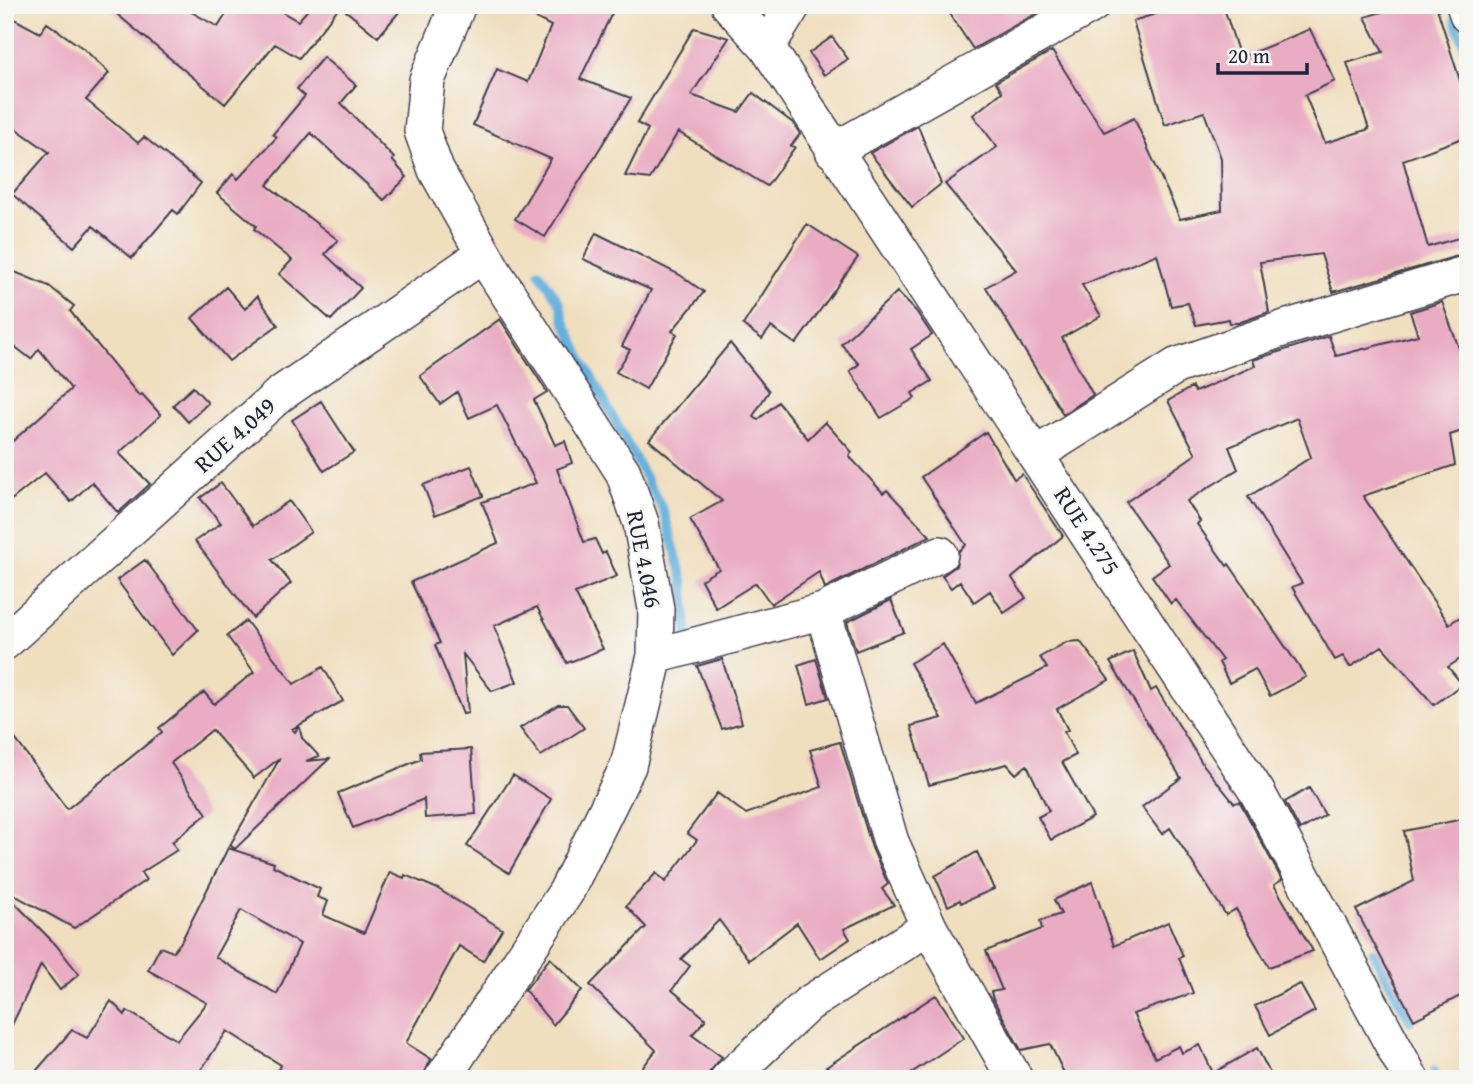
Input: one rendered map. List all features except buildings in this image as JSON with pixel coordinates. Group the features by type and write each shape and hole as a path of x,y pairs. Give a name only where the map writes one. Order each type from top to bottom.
{"street":[{"name":"RUE 4.046","path":"442,1079 566,892 628,766 655,656 656,609 642,523 623,472 484,254 436,170 422,131 426,79 458,5"},
{"name":"RUE 4.275","path":"729,5 767,47 833,151 1038,454 1257,792 1411,1079"},
{"path":"767,47 793,5"},
{"path":"833,151 1092,5"},
{"path":"1464,5 1468,16"},
{"name":"RUE 4.049","path":"5,642 279,395 484,254"},
{"path":"1038,454 1176,366 1285,328 1468,273"},
{"path":"655,656 823,611 940,554"},
{"path":"823,611 891,842 929,928 1015,1079"},
{"path":"728,1079 808,1004 929,928"}],"waterway":[{"path":"1455,20 1468,55"},
{"path":"539,272 560,303 564,320 584,363 664,512 684,582 688,642"},
{"path":"1373,952 1410,1021"},
{"path":"1434,1071 1438,1079"}]}
